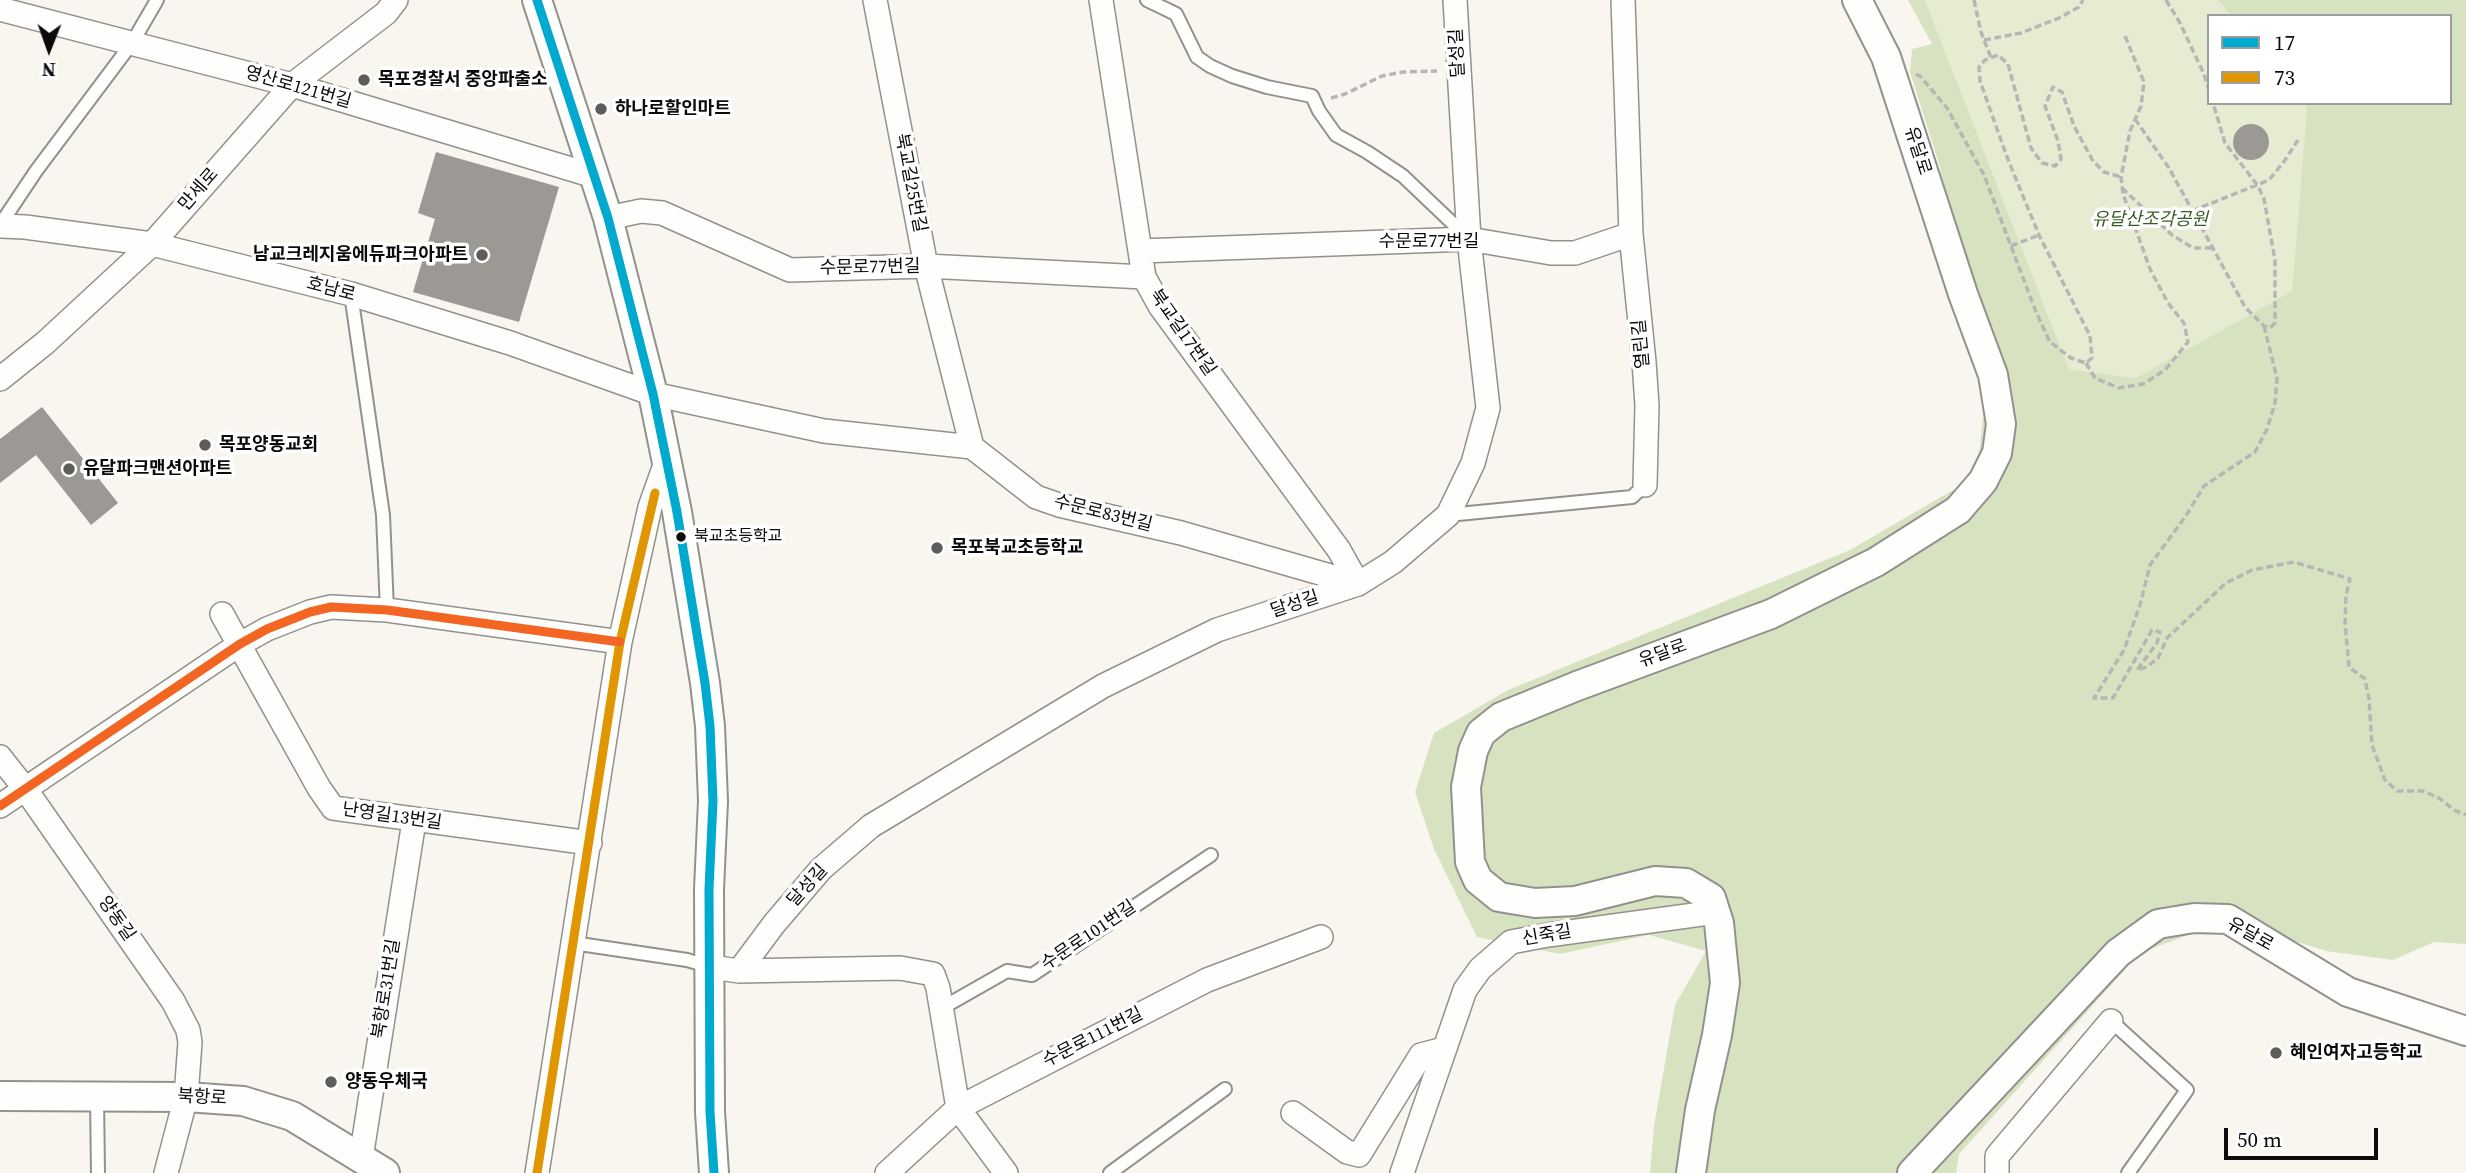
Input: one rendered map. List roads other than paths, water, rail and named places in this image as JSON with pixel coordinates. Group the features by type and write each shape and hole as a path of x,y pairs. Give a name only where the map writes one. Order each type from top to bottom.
{"street":[{"name":"만세로","path":"0,379 45,343 152,244 292,85 386,13 396,0"},
{"path":"537,0 608,218 653,394 684,552 710,726 713,801 709,889 710,1112 714,1173"},
{"name":"북교길25번길","path":"875,0 926,266 972,447"},
{"name":"북교길17번길","path":"1101,0 1144,277 1160,306 1339,550 1358,584"},
{"name":"달성길","path":"739,971 774,924 821,869 872,826 1103,686 1217,631 1358,584 1393,562 1448,515 1474,463 1488,408 1469,239 1455,0"},
{"name":"열린길","path":"1623,0 1631,234 1647,405 1645,485"},
{"name":"유달로","path":"1716,912 1711,898 1686,883 1655,881 1574,901 1535,903 1499,897 1478,880 1470,862 1466,787 1473,751 1481,733 1501,717 1771,614 1876,562 1958,510 1983,481 1997,453 2001,424 1993,375 1886,57 1857,0"},
{"name":"영산로121번길","path":"0,9 292,85 594,176"},
{"name":"수문로77번길","path":"608,218 641,211 662,213 790,270 926,266 1144,277"},
{"name":"호남로","path":"0,225 152,244 351,294 510,343 653,394"},
{"name":"수문로77번길","path":"1140,251 1469,239 1551,253 1575,253 1631,234"},
{"path":"653,394 824,431 972,447"},
{"name":"수문로83번길","path":"972,447 1036,497 1059,505 1181,533 1358,584"},
{"path":"537,1173 620,642 650,507 666,462"},
{"path":"0,806 240,644 267,629 310,612 331,607 387,610 620,642"},
{"name":"난영길13번길","path":"222,614 319,788 333,808 414,821 590,842"},
{"name":"양동길","path":"0,757 26,790 173,1001 183,1020 190,1042 186,1097 166,1173"},
{"name":"북항로31번길","path":"361,1158 414,821"},
{"path":"1691,1173 1700,1110 1717,1035 1725,983 1716,912"},
{"name":"신죽길","path":"1402,1173 1465,990 1480,969 1511,942 1716,912"},
{"name":"유달로","path":"1912,1173 2118,953 2158,924 2194,918 2228,919 2348,992 2466,1031"},
{"name":"수문로111번길","path":"887,1173 958,1108 1207,979 1321,937"},
{"path":"711,967 739,971 900,968 933,974 942,1008 958,1108 1006,1173"},
{"path":"1997,1173 1997,1156 2111,1021"},
{"path":"1293,1113 1347,1152 1359,1155 1421,1055 1444,1049"},
{"name":"북항로","path":"0,1096 186,1097 243,1101 292,1116 385,1173"}],"lane":[{"path":"0,225 36,171 132,43 157,0"},
{"path":"1147,0 1176,14 1197,57 1210,66 1267,87 1311,96 1336,135 1403,176 1469,239"},
{"path":"351,294 383,515 387,610"},
{"name":"열린길","path":"1448,515 1632,497 1645,485"},
{"name":"수문로101번길","path":"942,1008 1007,971 1032,975 1211,855"},
{"path":"573,943 687,960 711,967"},
{"path":"2111,1021 2187,1090 2128,1173"},
{"path":"1110,1173 1225,1089"},
{"path":"97,1096 99,1173"}],"place":[{"name":"목포경찰서 중앙파출소","path":"364,80"},
{"name":"하나로할인마트","path":"601,109"},
{"name":"남교크레지움에듀파크아파트","path":"482,255"},
{"name":"목포양동교회","path":"205,445"},
{"name":"유달파크맨션아파트","path":"69,469"},
{"name":"북교초등학교","path":"681,537"},
{"name":"목포북교초등학교","path":"937,548"},
{"name":"혜인여자고등학교","path":"2276,1053"},
{"name":"양동우체국","path":"331,1082"}],"park label":[{"name":"유달산조각공원","path":"2150,220"}]}
